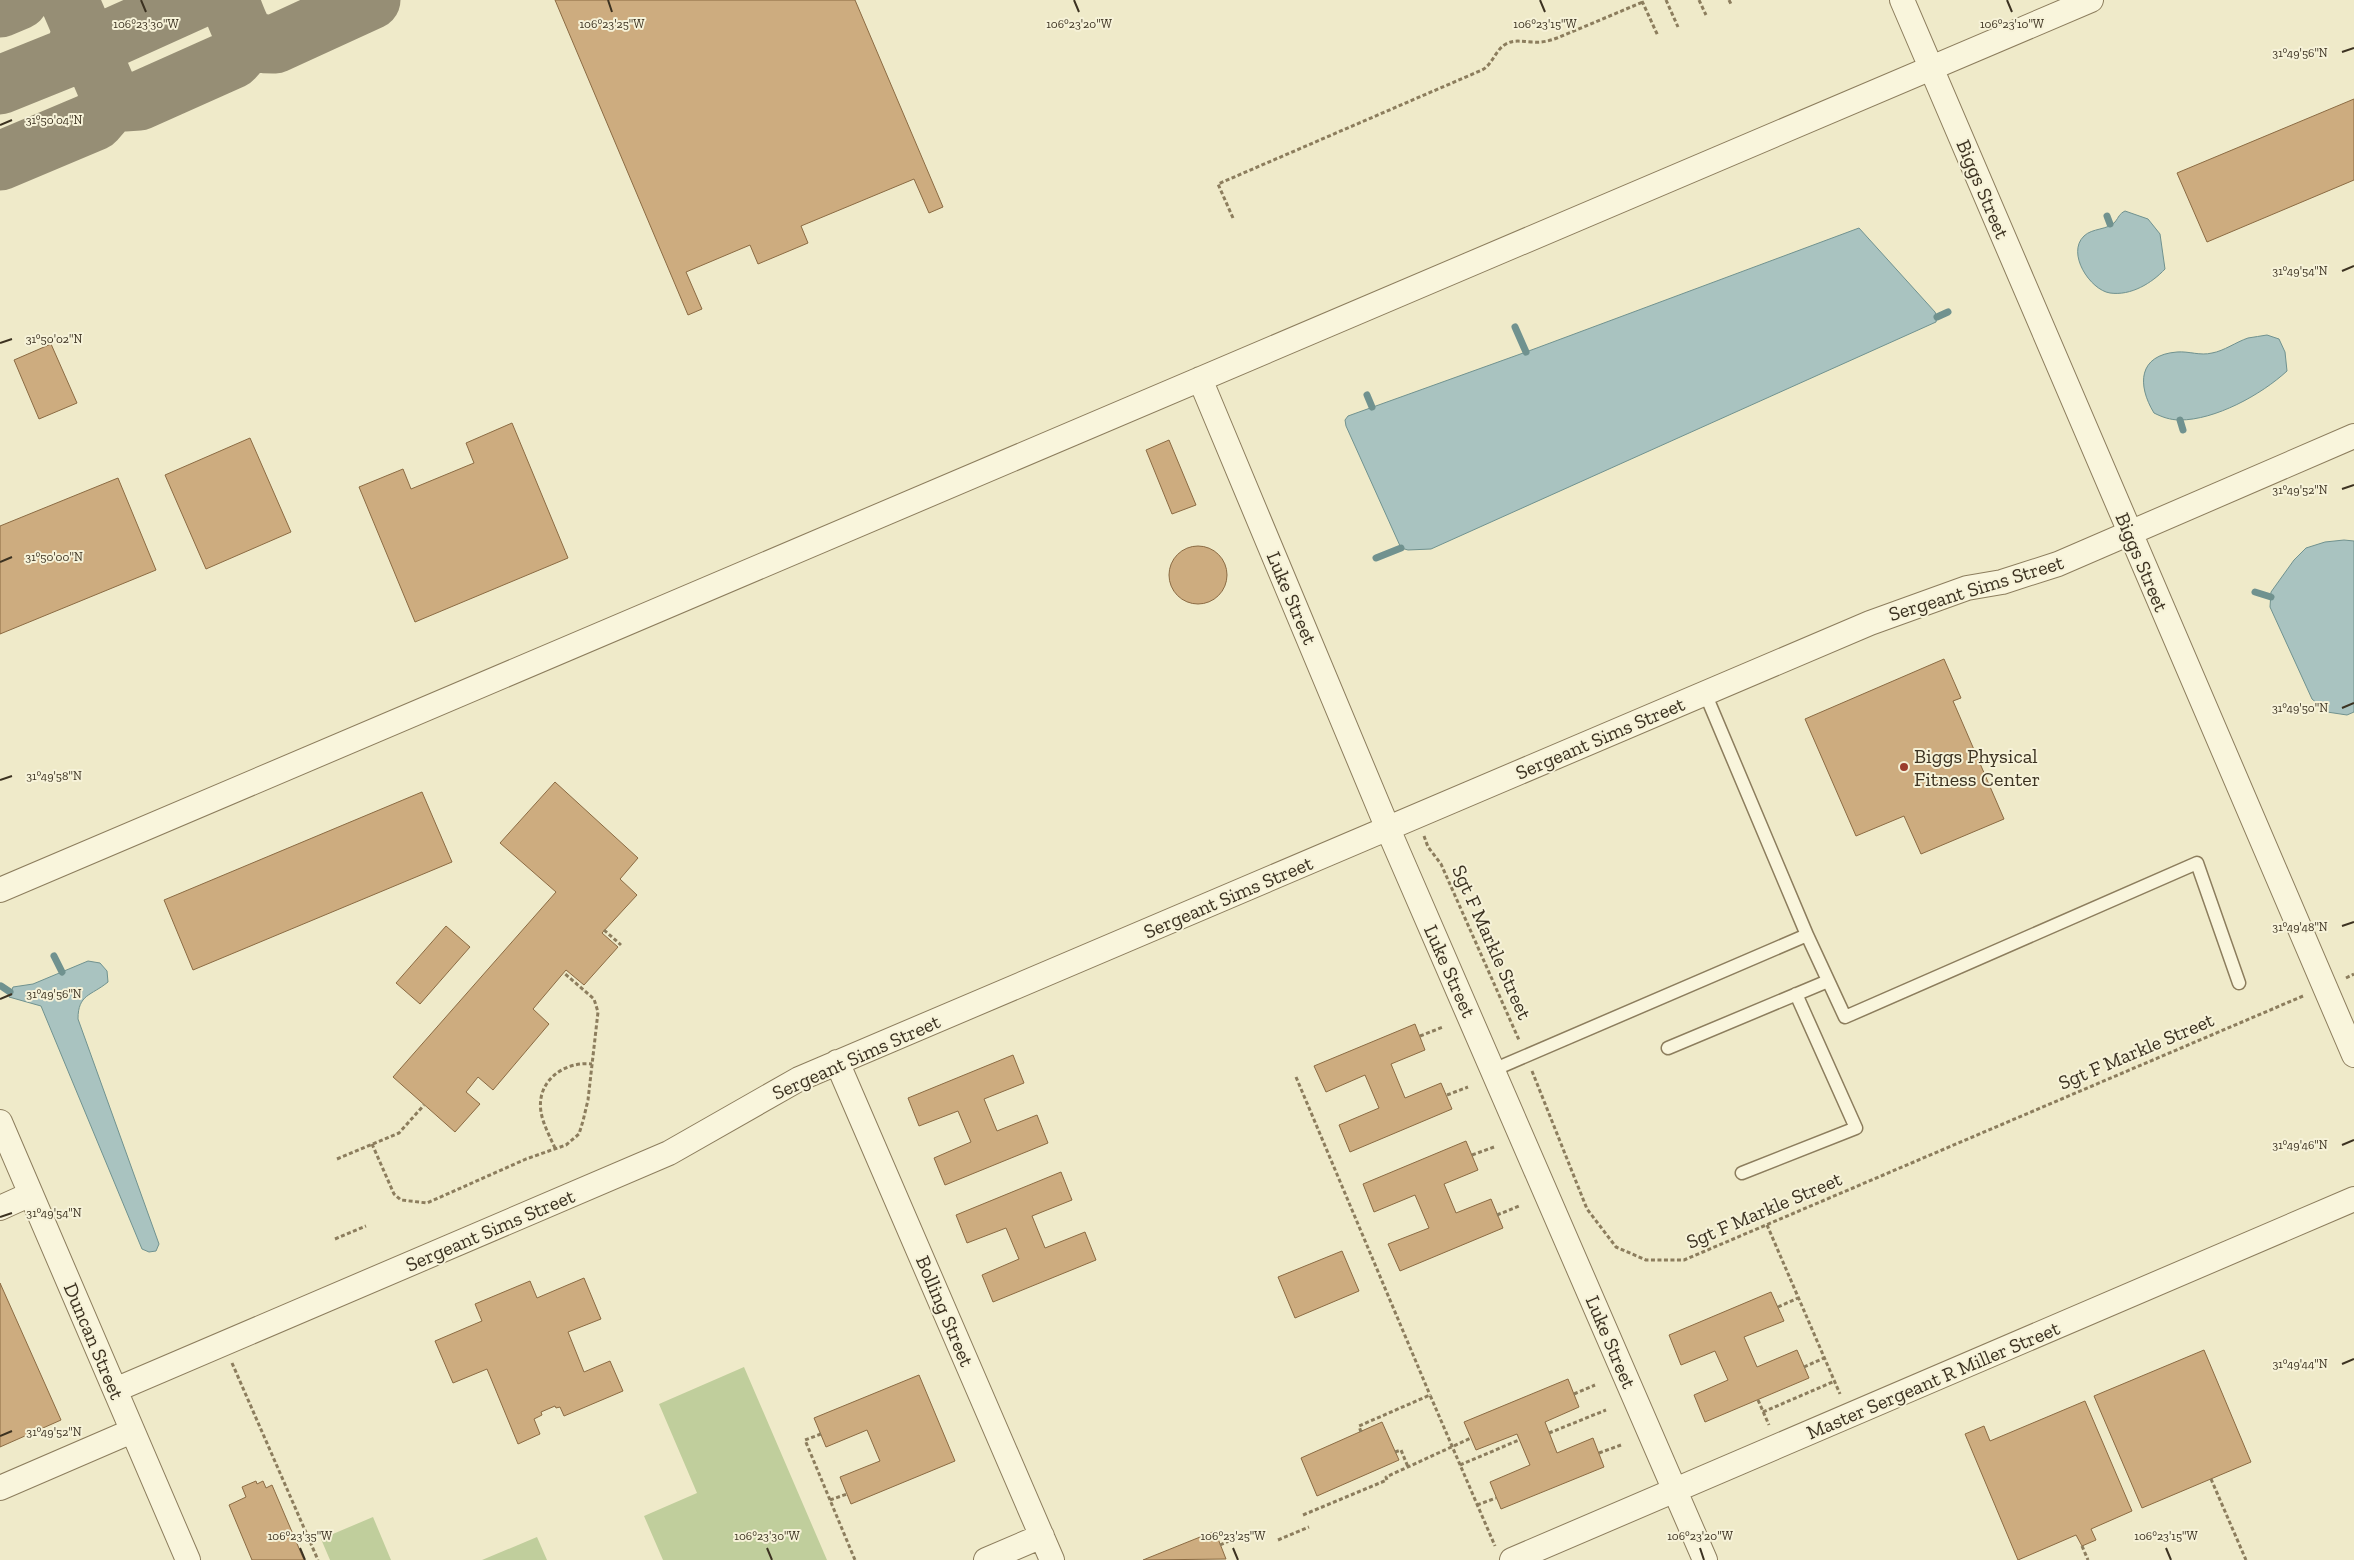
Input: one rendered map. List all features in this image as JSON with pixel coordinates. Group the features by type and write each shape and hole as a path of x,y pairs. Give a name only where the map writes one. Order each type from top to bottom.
{"street":[{"name":"Biggs Street","path":"1902,0 2129,534 2354,1055"},
{"path":"0,890 2091,0"},
{"name":"Luke Street","path":"1200,378 1388,830 1705,1560"},
{"name":"Sergeant Sims Street","path":"114,1390 670,1153 750,1105 798,1079 837,1062 1918,604 1967,588 2002,582 2058,564 2354,436"},
{"name":"Bolling Street","path":"837,1062 1052,1560"},
{"name":"Duncan Street","path":"0,1122 188,1560"},
{"path":"0,1208 31,1194"},
{"name":"Master Sergeant R Miller Street","path":"1504,1556 1675,1490 2354,1199"},
{"path":"0,1488 132,1432"},
{"path":"986,1560 1042,1536"}],"lane":[{"path":"1705,693 1807,935 1845,1017 2197,863 2239,983"},
{"path":"1493,1070 1807,935"},
{"path":"1668,1048 1828,981"},
{"path":"1742,1173 1856,1128 1796,994"}],"path":[{"path":"1666,0 1678,27"},
{"path":"1699,0 1706,15"},
{"path":"1233,218 1218,184 1482,70 1489,66 1503,45 1508,42 1516,40 1544,42 1642,1 1658,36"},
{"name":"Sgt F Markle Street","path":"1416,817 1428,846 1441,864 1526,1056 1587,1209 1616,1248 1646,1260 1684,1260 2303,996"},
{"path":"604,930 621,945"},
{"path":"372,1144 394,1194 401,1200 427,1203 526,1159 566,1144 579,1134 588,1100 598,1012 594,999 564,973"},
{"path":"2346,978 2354,974"},
{"path":"1420,1036 1443,1027"},
{"path":"555,1148 541,1113 543,1088 560,1069 581,1062 592,1064"},
{"path":"1296,1076 1452,1448 1477,1505 1504,1556"},
{"path":"1447,1095 1468,1087"},
{"path":"337,1159 399,1133 424,1105"},
{"path":"1472,1155 1494,1146"},
{"path":"1498,1215 1519,1206"},
{"path":"1767,1225 1849,1415"},
{"path":"335,1239 366,1226"},
{"path":"1778,1307 1798,1298"},
{"path":"223,1343 318,1560"},
{"path":"1804,1367 1824,1358"},
{"path":"1763,1412 1835,1381"},
{"path":"1574,1394 1595,1385"},
{"path":"1361,1432 1359,1426 1430,1395"},
{"path":"1549,1433 1606,1410"},
{"path":"821,1434 805,1440 855,1560"},
{"path":"1304,1515 1387,1480 1386,1477 1471,1438"},
{"path":"1460,1464 1519,1440"},
{"path":"1599,1453 1621,1445"},
{"path":"1395,1452 1400,1450 1408,1468"},
{"path":"2211,1479 2246,1560"},
{"path":"830,1500 847,1494"},
{"path":"1477,1505 1496,1498"},
{"path":"1278,1540 1309,1527"},
{"path":"1220,1545 1240,1536"},
{"path":"2082,1546 2088,1560"}],"green space":[{"path":"744,1367 827,1560 663,1560 644,1516 697,1493 659,1404"},
{"path":"373,1517 391,1560 330,1560 321,1539"},
{"path":"537,1537 547,1560 482,1560"}],"water":[{"path":"2125,211 2148,219 2160,234 2165,269 2147,284 2126,292 2110,293 2095,285 2083,270 2079,261 2079,243 2087,233 2112,225 2120,214"},
{"path":"1859,228 1935,312 1936,322 1431,549 1408,550 1401,548 1346,426 1345,420 1348,416"},
{"path":"2267,335 2279,339 2285,352 2287,371 2264,389 2237,404 2208,416 2180,420 2163,417 2154,413 2145,392 2144,373 2148,365 2155,359 2164,354 2177,352 2212,353 2248,338"},
{"path":"2354,541 2354,712 2347,715 2327,712 2312,699 2270,607 2271,592 2294,560 2306,548 2325,542"},
{"path":"88,961 100,963 107,971 108,982 83,1000 80,1005 78,1019 159,1244 156,1251 149,1252 142,1249 41,1006 9,997 13,987 33,984"}],"building":[{"path":"555,0 855,0 943,207 929,213 914,179 801,226 808,243 758,264 750,245 686,272 702,309 688,315"},
{"path":"2354,99 2354,180 2207,242 2177,173"},
{"path":"51,344 77,403 39,419 14,360"},
{"path":"512,423 568,558 415,622 359,487 403,469 411,489 474,463 466,443"},
{"path":"250,438 291,532 206,569 165,475"},
{"path":"1169,440 1196,505 1172,514 1146,450"},
{"path":"118,478 156,570 0,634 0,526"},
{"path":"1198,546 1209,548 1222,559 1227,575 1225,586 1214,599 1198,604 1187,602 1174,591 1169,575 1171,564 1182,551"},
{"name":"Biggs Physical Fitness Center","path":"1944,659 1961,698 1953,701 2004,819 1921,854 1904,816 1856,836 1805,719"},
{"path":"555,782 638,858 620,879 637,895 602,933 618,947 584,985 566,970 533,1009 549,1024 493,1090 478,1077 466,1092 480,1104 455,1132 393,1077 556,892 500,843"},
{"path":"422,792 452,862 193,970 164,900"},
{"path":"446,926 470,947 420,1004 396,983"},
{"path":"1415,1024 1425,1050 1391,1064 1405,1098 1441,1083 1452,1109 1350,1152 1339,1125 1379,1108 1365,1075 1326,1092 1314,1066"},
{"path":"1013,1055 1024,1083 984,1099 997,1131 1037,1115 1048,1143 945,1185 934,1158 971,1142 958,1111 919,1126 908,1098"},
{"path":"1466,1141 1478,1170 1444,1184 1456,1213 1491,1199 1503,1228 1400,1271 1388,1244 1429,1228 1415,1195 1374,1212 1363,1184"},
{"path":"1061,1172 1072,1200 1032,1216 1045,1248 1085,1232 1096,1260 993,1302 982,1275 1019,1259 1006,1228 967,1243 956,1215"},
{"path":"1342,1251 1359,1291 1295,1318 1278,1277"},
{"path":"584,1278 601,1319 568,1332 584,1372 610,1361 623,1391 564,1416 560,1407 556,1408 555,1406 541,1412 542,1415 534,1419 540,1434 518,1444 487,1369 453,1383 435,1341 482,1321 475,1304 530,1281 537,1298"},
{"path":"0,1283 61,1420 0,1447"},
{"path":"1771,1292 1784,1321 1744,1337 1757,1367 1797,1350 1809,1378 1705,1422 1694,1395 1728,1380 1715,1351 1681,1365 1669,1335"},
{"path":"2204,1350 2251,1462 2142,1508 2094,1396"},
{"path":"919,1375 955,1461 851,1504 840,1477 880,1461 867,1430 826,1447 814,1418"},
{"path":"1568,1379 1579,1407 1545,1422 1557,1453 1593,1438 1604,1467 1501,1509 1490,1482 1530,1465 1517,1434 1476,1450 1464,1422"},
{"path":"2085,1401 2132,1511 2091,1529 2096,1540 2082,1546 2076,1535 2018,1560 1965,1434 1984,1426 1990,1441"},
{"path":"1382,1422 1399,1460 1317,1496 1301,1458"},
{"path":"256,1481 257,1484 263,1481 266,1488 272,1485 304,1560 252,1560 229,1505 246,1497 242,1487"},
{"path":"1215,1531 1226,1559 1143,1560"}],"waterway":[{"path":"2107,216 2110,224"},
{"path":"1937,317 1948,312"},
{"path":"1515,327 1526,352"},
{"path":"1367,395 1372,407"},
{"path":"2180,420 2183,430"},
{"path":"1376,558 1401,548"},
{"path":"2255,592 2271,597"},
{"path":"54,956 62,972"},
{"path":"1,986 10,992"}],"taxiway":[{"path":"0,8 19,0"},
{"path":"0,161 95,121 108,106 108,91 69,0"},
{"path":"0,85 67,58 77,48 81,29 95,38 111,38 195,0"},
{"path":"229,0 244,32 249,38 264,44 275,44 371,0"},
{"path":"108,91 124,102 139,101 233,59 241,50 245,36"}],"place":[{"name":"Biggs Physical Fitness Center","path":"1904,767"}]}
